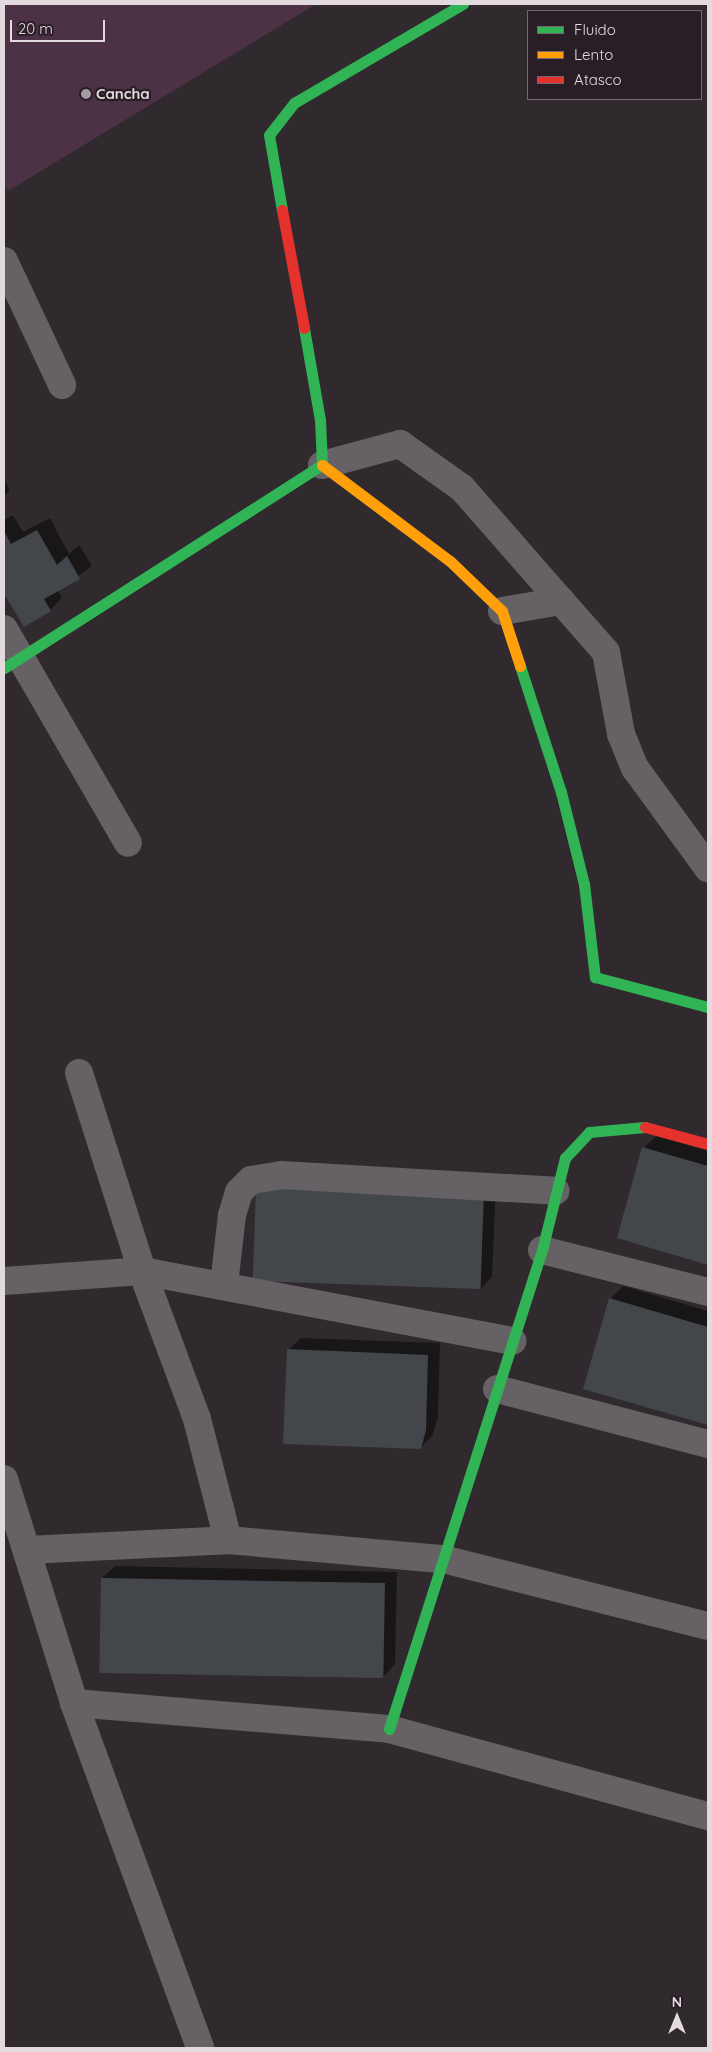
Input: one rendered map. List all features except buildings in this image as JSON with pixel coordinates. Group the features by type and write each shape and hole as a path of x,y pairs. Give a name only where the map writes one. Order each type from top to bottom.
{"street":[{"path":"322,465 320,420 269,135 294,103 463,4"},
{"path":"4,261 62,385"},
{"path":"12,663 322,465 400,444 462,488 606,652 620,734 635,768 708,868"},
{"path":"322,465 450,561 502,611 565,810 584,884 596,977 708,1006"},
{"path":"502,611 561,601"},
{"path":"4,630 12,663 128,843"},
{"path":"79,1073 142,1271 189,1394 228,1540"},
{"path":"389,1729 542,1250 565,1158 589,1132 641,1126 708,1144"},
{"path":"224,1285 232,1215 239,1192 251,1180 281,1175 556,1191"},
{"path":"542,1250 708,1292"},
{"path":"4,1281 142,1271 512,1341"},
{"path":"497,1389 708,1444"},
{"path":"4,1479 74,1703 200,2048"},
{"path":"27,1550 228,1540 442,1560 708,1626"},
{"path":"74,1703 389,1729 708,1816"}],"shaded area":[{"name":"Cancha","path":"4,4 316,4 8,191 4,184"}],"traffic: fast":[{"path":"282,210 269,135 294,103 463,4"},
{"path":"4,668 322,465 320,420 304,328"},
{"path":"520,666 561,792 584,884 595,977 708,1007"},
{"path":"389,1729 542,1250 565,1158 589,1132 645,1127"}],"traffic: slow":[{"path":"322,465 450,561 502,611 520,666"}],"traffic: jam":[{"path":"282,210 304,328"},
{"path":"645,1127 708,1144"}],"place":[{"name":"Cancha","path":"86,94"}]}
